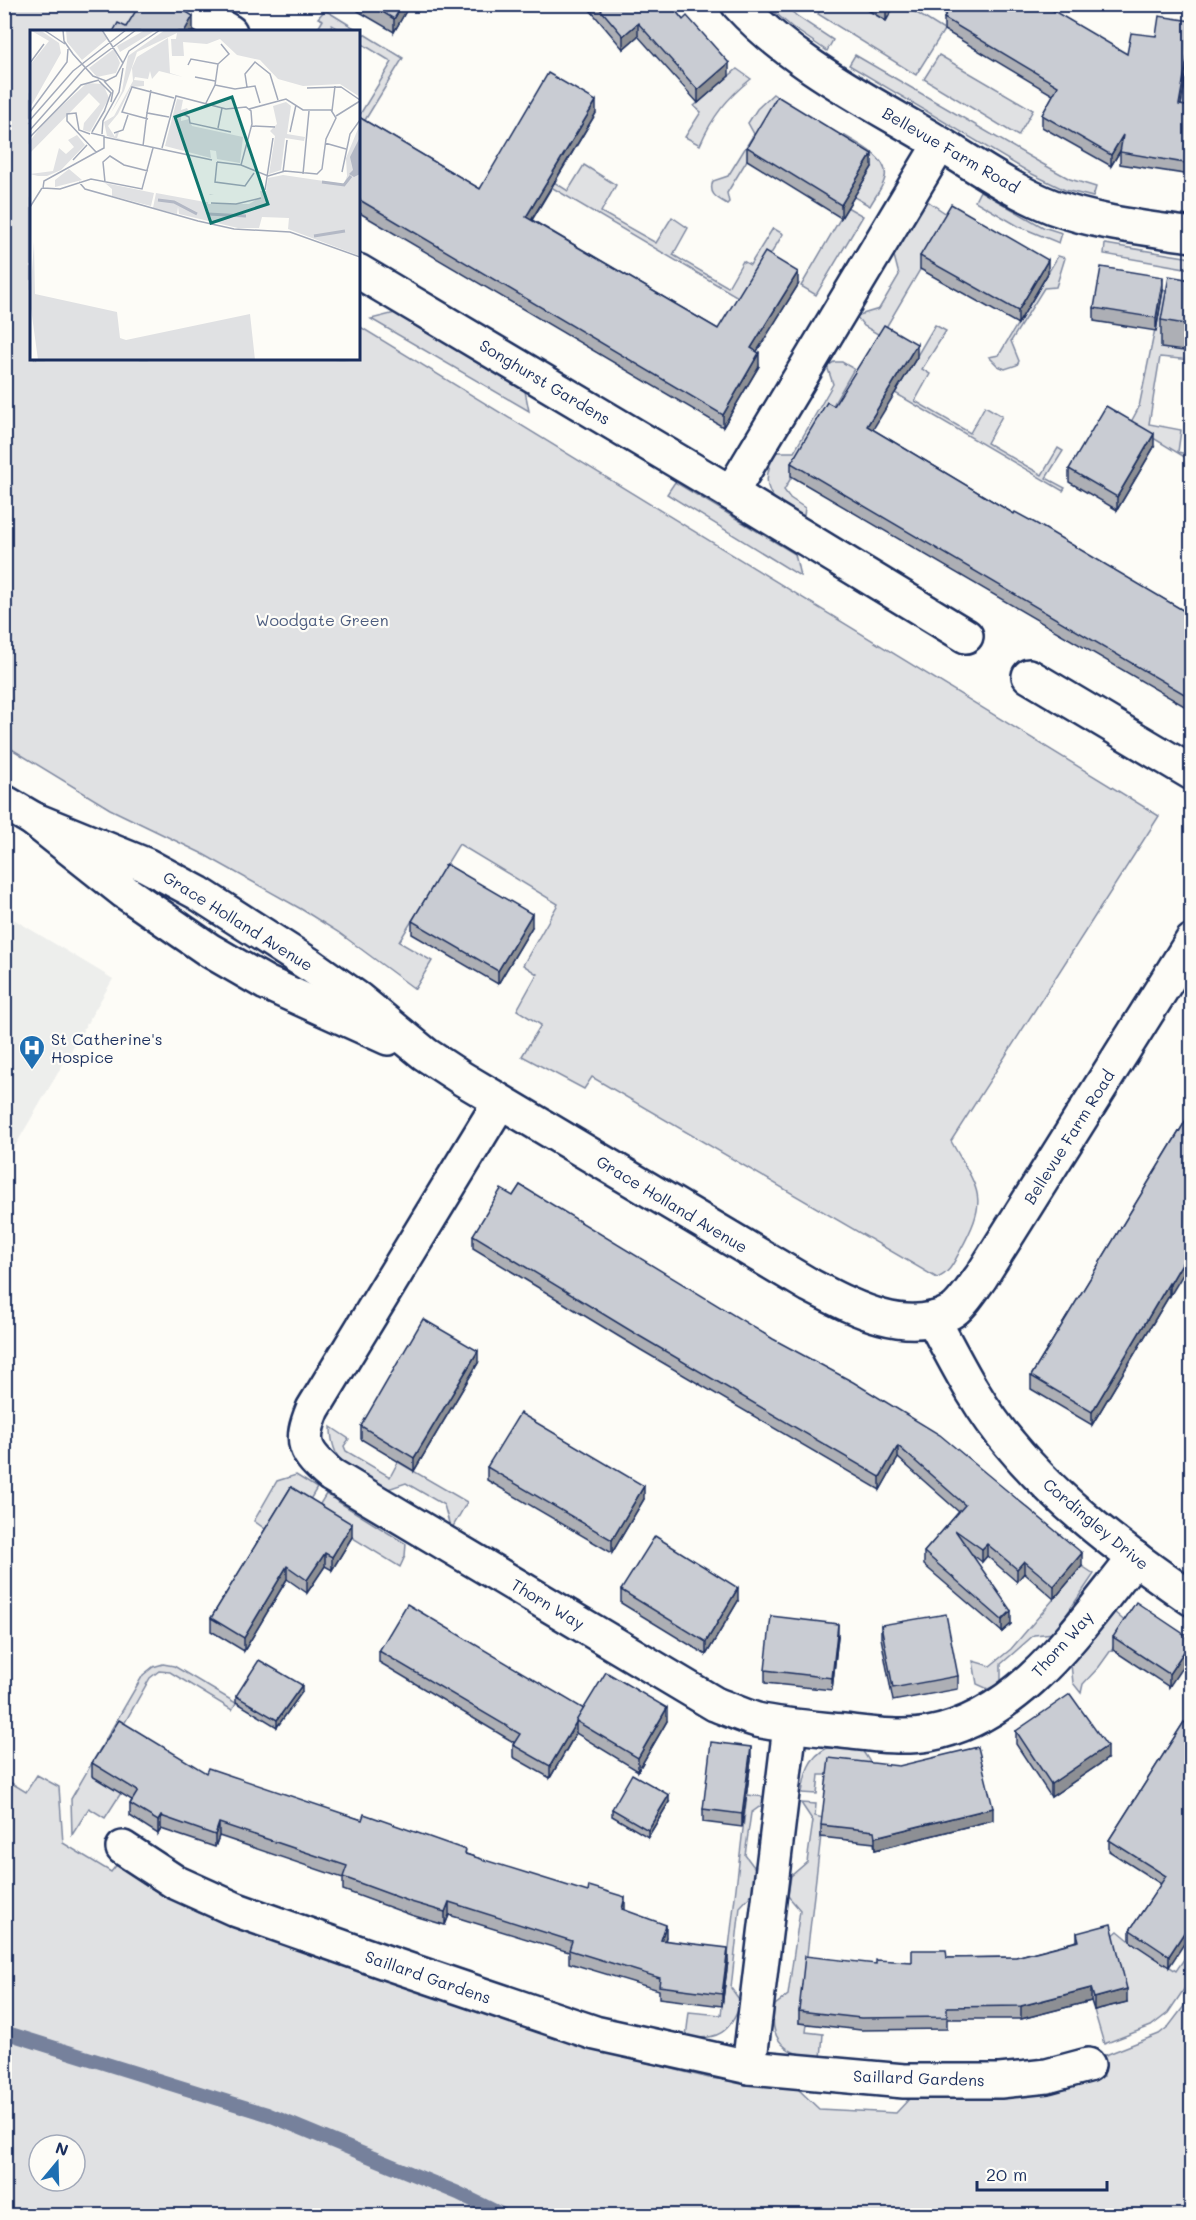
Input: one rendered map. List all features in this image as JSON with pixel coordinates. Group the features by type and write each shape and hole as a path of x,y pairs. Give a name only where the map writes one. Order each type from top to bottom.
{"street":[{"path":"182,4 227,30"},
{"name":"Bellevue Farm Road","path":"738,4 770,35 814,69 1016,189 1051,206 1090,219 1191,235"},
{"path":"731,493 940,144"},
{"name":"Songhurst Gardens","path":"360,272 966,636"},
{"path":"1029,676 1191,773"},
{"name":"Grace Holland Avenue","path":"4,802 33,819 125,892 209,950 266,983 425,1054"},
{"name":"Grace Holland Avenue","path":"33,819 146,865 198,892 265,934 348,992 425,1054 500,1102 793,1276 850,1306 883,1318 933,1319"},
{"name":"Bellevue Farm Road","path":"933,1319 953,1311 981,1276 1191,941"},
{"name":"Thorn Way","path":"500,1102 313,1409 307,1424 305,1443 312,1458 331,1475 715,1704 755,1719 790,1726 900,1735 927,1734 955,1727 1001,1702 1050,1662 1135,1558"},
{"name":"Cordingley Drive","path":"933,1319 972,1392 1009,1443 1050,1488 1135,1558 1191,1599"},
{"path":"749,2067 790,1726"},
{"name":"Saillard Gardens","path":"123,1848 175,1882 237,1910 596,2033 749,2067 904,2080 1000,2081 1047,2076 1088,2065"}],"shaded area":[{"name":"St Catherine's Hospice","path":"5,914 113,979 5,1163"}],"green space":[{"name":"Woodgate Green","path":"5,5 127,5 149,20 143,30 30,30 30,360 360,360 360,327 1159,816 951,1141 974,1184 978,1205 969,1233 954,1263 937,1278 592,1077 584,1089 522,1056 541,1025 517,1010 537,974 523,965 558,904 459,844 399,942 432,961 415,989 338,932 301,909 201,853 110,809 5,745"},
{"path":"766,5 784,5 833,40 827,51 792,27"},
{"path":"823,5 858,5 886,21 895,5 904,5 944,30 916,75 818,14"},
{"path":"325,10 358,30 340,30 332,25 329,30 317,30 323,20 318,18"},
{"path":"360,32 403,58 360,128 360,114 392,62 360,43"},
{"path":"855,55 1070,179 1096,187 1093,197 1065,190 1032,174 849,65"},
{"path":"939,55 1033,110 1018,136 924,79"},
{"path":"737,69 751,79 721,109 700,145 685,137 701,112 694,106"},
{"path":"773,94 783,101 727,193 729,202 727,204 717,198 713,192 713,181 728,176 754,134 748,123 757,109"},
{"path":"844,135 873,154 884,166 884,181 870,206 854,197 837,145"},
{"path":"584,165 616,185 601,212 656,243 672,217 688,228 673,255 728,287 743,261 750,265 773,228 783,234 743,300 551,187 554,182 568,191"},
{"path":"980,191 1043,227 1062,233 1059,243 1018,226 975,201"},
{"path":"926,200 951,217 881,336 864,326 856,316 879,309 899,275 893,252"},
{"path":"847,207 863,216 816,295 801,286"},
{"path":"1105,244 1191,258 1191,269 1104,254"},
{"path":"1058,256 1065,258 1056,287 1044,288 1011,341 1019,361 1017,365 1005,369 998,366 989,357 999,355"},
{"path":"1163,290 1191,301 1191,360 1160,357 1149,424 1181,430 1178,452 1191,455 1191,461 1130,424 1139,407"},
{"path":"395,313 525,391 529,411 371,319"},
{"path":"935,325 946,331 922,369 930,374 915,401 970,433 985,406 1002,416 987,443 1042,475 1058,448 1063,451 1046,478 1065,488 1063,491 895,393"},
{"path":"834,362 842,362 854,369 784,490 790,498 805,508 803,522 776,501 768,485 767,476 776,452 794,452 833,384 827,366"},
{"path":"675,482 795,554 800,576 667,494"},
{"path":"331,1427 349,1439 344,1446 346,1451 390,1477 398,1462 467,1502 451,1530 444,1505 406,1483 385,1490 347,1467 335,1451"},
{"path":"296,1475 317,1488 305,1508 271,1533 254,1521 277,1481"},
{"path":"326,1494 406,1544 405,1556 400,1567 314,1514"},
{"path":"1082,1566 1094,1574 1054,1633 1034,1635 1001,1664 1001,1683 988,1689 977,1684 973,1661 990,1666 1011,1649"},
{"path":"1113,1611 1129,1625 1099,1667 1083,1684 1081,1693 1073,1683 1071,1664"},
{"path":"163,1664 174,1666 236,1703 232,1710 170,1672 159,1671 150,1678 119,1733 121,1793 105,1818 89,1808 72,1835 71,1799 143,1675 153,1667"},
{"path":"827,1748 862,1750 870,1762 869,1775 819,1775 817,1794 802,1793 808,1767 816,1756"},
{"path":"37,1775 59,1787 63,1843 111,1872 118,1863 166,1896 199,1913 565,2040 709,2078 798,2089 819,2109 896,2113 911,2097 984,2098 1033,2094 1080,2084 1104,2076 1098,2058 1159,2034 1169,2026 1191,1997 1191,2215 5,2216 5,1779 26,1792"},
{"path":"747,1795 766,1797 766,1802 751,1813 745,1855 757,1871 753,1893 740,1907 731,1988 741,2002 733,2021 721,2033 706,2038 686,2037 689,2012 721,2015"},
{"path":"801,1803 816,1804 815,1816 823,1818 799,2023 807,2024 806,2032 823,2034 821,2058 809,2057 789,2050 777,2037 773,2018 775,2005 788,1995 800,1910 788,1896 791,1876 807,1862 813,1821"},
{"path":"1118,1931 1176,1971 1191,1949 1191,1979 1168,2013 1151,2026 1104,2044 1094,2010 1127,2001 1111,1937"}],"building":[{"path":"140,4 174,4 193,16 185,30 114,30 118,23 126,27"},
{"path":"369,4 403,4 394,19"},
{"path":"596,4 670,4 683,20 687,16 729,63 698,90 638,23 623,36"},
{"path":"952,4 1042,4 1127,54 1131,33 1156,36 1159,16 1191,21 1191,36 1179,105 1191,107 1191,164 1120,152 1123,135 1111,155 1042,115 1058,86 944,18"},
{"path":"548,73 596,101 526,217 718,329 765,252 798,272 751,348 759,353 723,415 360,200 360,118 480,189"},
{"path":"777,96 872,154 841,205 747,147"},
{"path":"951,204 1048,260 1018,311 920,256"},
{"path":"1101,267 1163,277 1156,318 1094,308"},
{"path":"1169,276 1191,280 1191,325 1161,320"},
{"path":"884,325 917,344 867,426 1014,514 1015,512 1037,524 1191,615 1191,698 791,463 827,402 834,406"},
{"path":"1106,406 1154,434 1117,497 1069,469"},
{"path":"446,864 532,914 498,971 412,921"},
{"path":"1191,1112 1191,1248 1092,1412 1031,1376"},
{"path":"520,1185 773,1339 853,1382 940,1435 1082,1553 1054,1586 1024,1561 1017,1569 987,1544 982,1549 955,1530 1011,1611 1002,1620 924,1552 965,1505 898,1446 880,1477 641,1337 473,1235 501,1189 513,1196"},
{"path":"423,1319 478,1351 414,1458 361,1426"},
{"path":"520,1413 644,1486 612,1540 487,1467"},
{"path":"291,1487 352,1524 332,1557 325,1553 307,1580 287,1566 244,1638 211,1618"},
{"path":"655,1536 738,1588 706,1642 621,1590"},
{"path":"1136,1602 1191,1639 1169,1674 1113,1637"},
{"path":"407,1604 584,1709 550,1766 513,1745 520,1734 379,1651"},
{"path":"946,1614 958,1676 893,1688 881,1625"},
{"path":"771,1616 838,1624 832,1678 765,1670"},
{"path":"259,1660 302,1685 277,1720 236,1696"},
{"path":"606,1672 667,1708 638,1758 576,1721"},
{"path":"1070,1694 1107,1746 1051,1784 1016,1731"},
{"path":"119,1720 206,1773 208,1768 362,1820 364,1814 466,1850 465,1854 588,1892 589,1886 625,1897 622,1909 666,1925 661,1940 728,1948 722,1994 659,1986 660,1978 569,1950 572,1941 449,1902 445,1912 411,1902 343,1877 347,1866 219,1823 215,1835 161,1816 158,1821 130,1804 138,1791 92,1763"},
{"path":"1184,1722 1191,1727 1191,1922 1169,1956 1130,1930 1166,1876 1109,1840"},
{"path":"711,1742 751,1747 742,1814 703,1809"},
{"path":"978,1747 993,1808 875,1837 874,1831 821,1825 829,1758 899,1766"},
{"path":"632,1774 669,1795 648,1830 612,1809"},
{"path":"1111,1924 1127,1989 1094,1998 1091,1988 1021,2006 947,2007 947,2017 861,2018 799,2011 805,1956 876,1964 876,1960 912,1962 912,1950 946,1950 947,1958 1016,1957 1079,1941 1077,1933"}],"waterway":[{"path":"4,2032 267,2114 458,2193 505,2216"}],"place":[{"name":"St Catherine's Hospice","path":"32,1071"}]}
